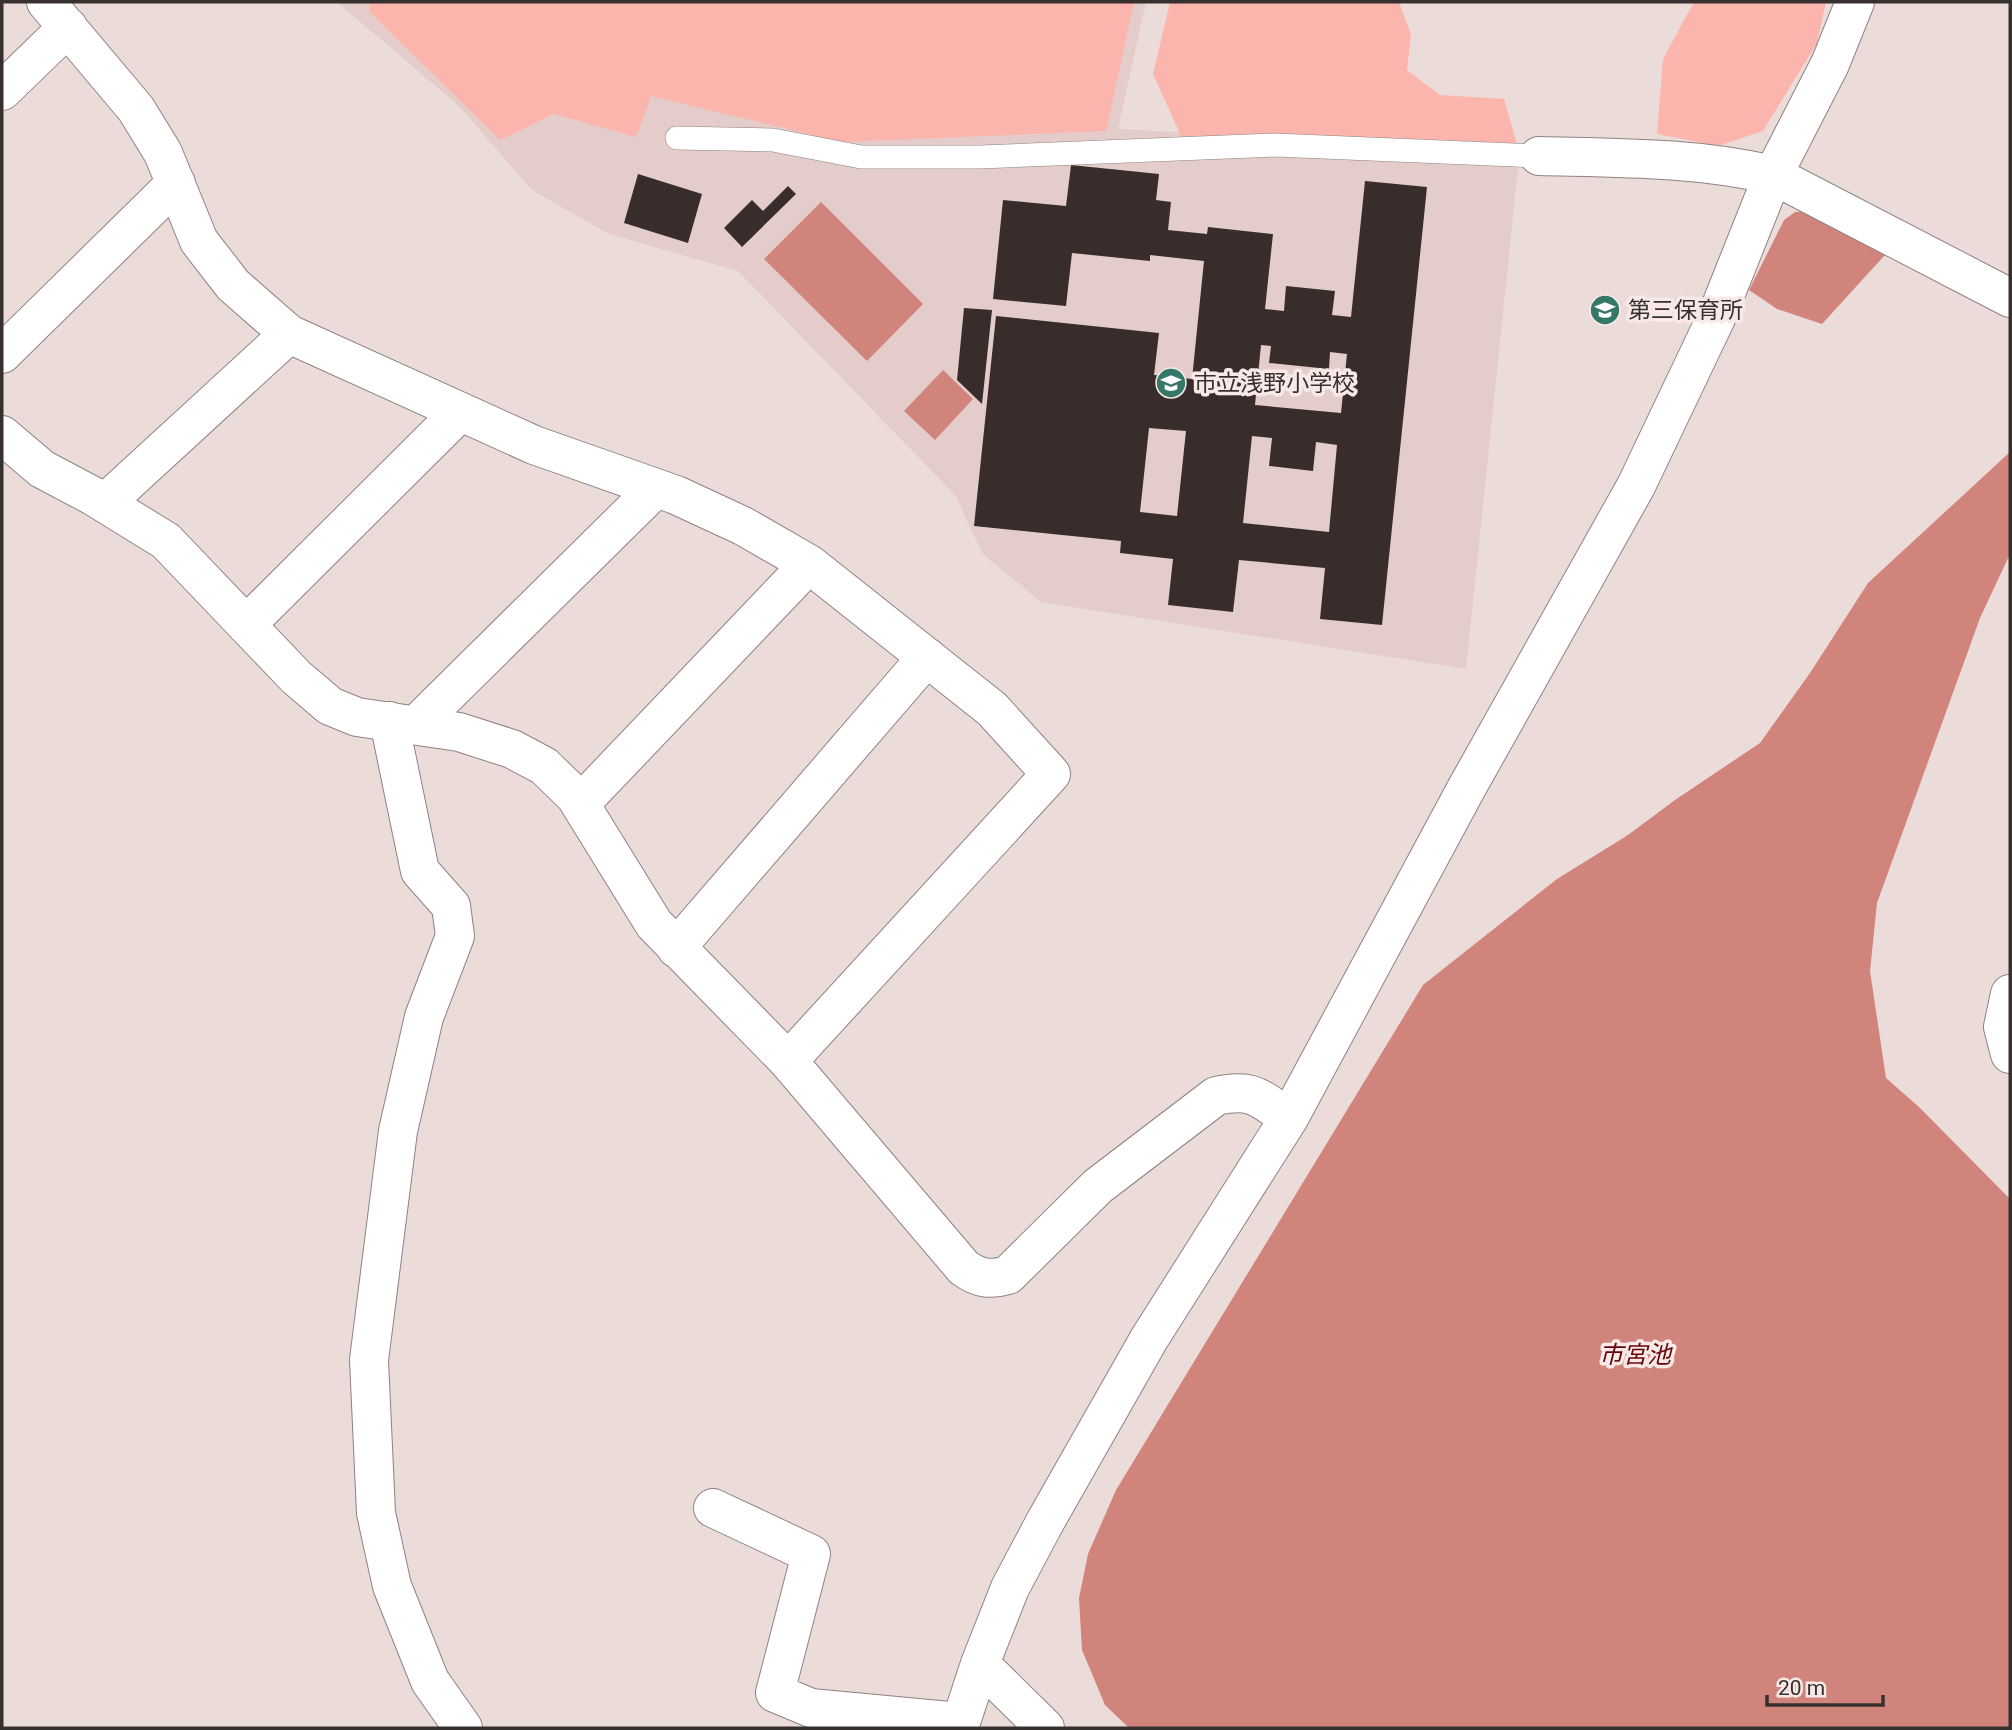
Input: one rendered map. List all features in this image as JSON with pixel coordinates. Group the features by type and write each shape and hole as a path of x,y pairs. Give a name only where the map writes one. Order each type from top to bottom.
{"street":[{"path":"713,1508 811,1554 775,1693 808,1718 960,1725 980,1664 1010,1588 1045,1522 1149,1339 1289,1118 1466,789 1636,486 1716,318 1773,175 1830,64 1855,2"},
{"path":"2,91 57,14 136,108 163,153 199,241 233,285 289,334 534,445 656,488 743,526 809,565 992,709 1051,774 788,1061"},
{"path":"1539,156 1682,161 1743,168 1773,175 2010,298"},
{"path":"2,354 176,183"},
{"path":"105,503 289,334"},
{"path":"246,625 460,412"},
{"path":"2,435 42,469 105,503 166,541 296,677 330,706 357,717 458,732 512,749 544,766 575,796 654,924 788,1061 964,1268 977,1277 992,1279 1008,1275 1098,1186 1216,1096 1237,1092 1252,1093 1289,1118"},
{"path":"402,723 656,488"},
{"path":"580,804 809,565"},
{"path":"676,948 927,657"},
{"path":"402,723 420,871 451,906 455,936 424,1017 398,1131 369,1360 376,1513 393,1586 430,1681 463,1728"},
{"path":"2010,994 2003,1027 2010,1054"},
{"path":"980,1664 1045,1728"}],"lane":[{"path":"677,138 773,140 861,157 980,157 1275,145 1539,156"}],"shaded area":[{"name":"市立浅野小学校","path":"337,2 1146,2 1118,129 1520,149 1466,669 1041,602 982,553 956,496 738,271 609,234 532,190 459,106"},
{"path":"370,2 1134,2 1106,131 841,142 651,96 636,137 554,114 500,140 369,11"},
{"path":"1170,2 1399,2 1411,35 1407,70 1440,95 1504,99 1517,144 1181,136 1153,74"},
{"path":"1694,2 1826,2 1817,43 1763,131 1718,146 1657,134 1663,59"}],"water":[{"path":"821,202 923,304 867,361 764,259"},
{"path":"1809,211 1885,255 1822,324 1777,309 1749,290 1784,220 1795,212"},
{"path":"943,370 973,399 935,440 904,411"},
{"name":"市宮池","path":"2010,452 2010,554 1980,618 1877,903 1870,971 1886,1078 1919,1107 2010,1199 2010,1728 1129,1728 1105,1705 1082,1650 1079,1598 1088,1554 1116,1490 1423,985 1557,879 1628,835 1760,743 1810,673 1868,583"}],"building":[{"path":"1071,165 1159,174 1156,200 1171,202 1168,230 1207,234 1208,227 1273,234 1265,309 1284,311 1286,286 1335,291 1332,315 1351,317 1365,181 1427,187 1382,625 1320,619 1325,568 1239,560 1233,612 1168,605 1173,559 1120,553 1121,541 974,526 996,316 1159,333 1154,375 1192,379 1204,261 1150,255 1150,261 1072,253 1066,306 993,299 1003,200 1066,206","holes":["1261,345 1271,346 1269,363 1329,369 1330,352 1347,354 1341,413 1255,405","1149,428 1186,431 1177,516 1140,512","1252,436 1272,438 1269,466 1313,471 1316,442 1337,445 1329,532 1243,523"]},
{"path":"638,174 702,194 688,243 624,223"},
{"path":"788,186 796,194 742,247 724,228 752,200 763,211"},
{"path":"964,308 992,310 982,404 957,380"}],"place":[{"name":"第三保育所","path":"1605,310"},
{"name":"市立浅野小学校","path":"1171,383"}]}
